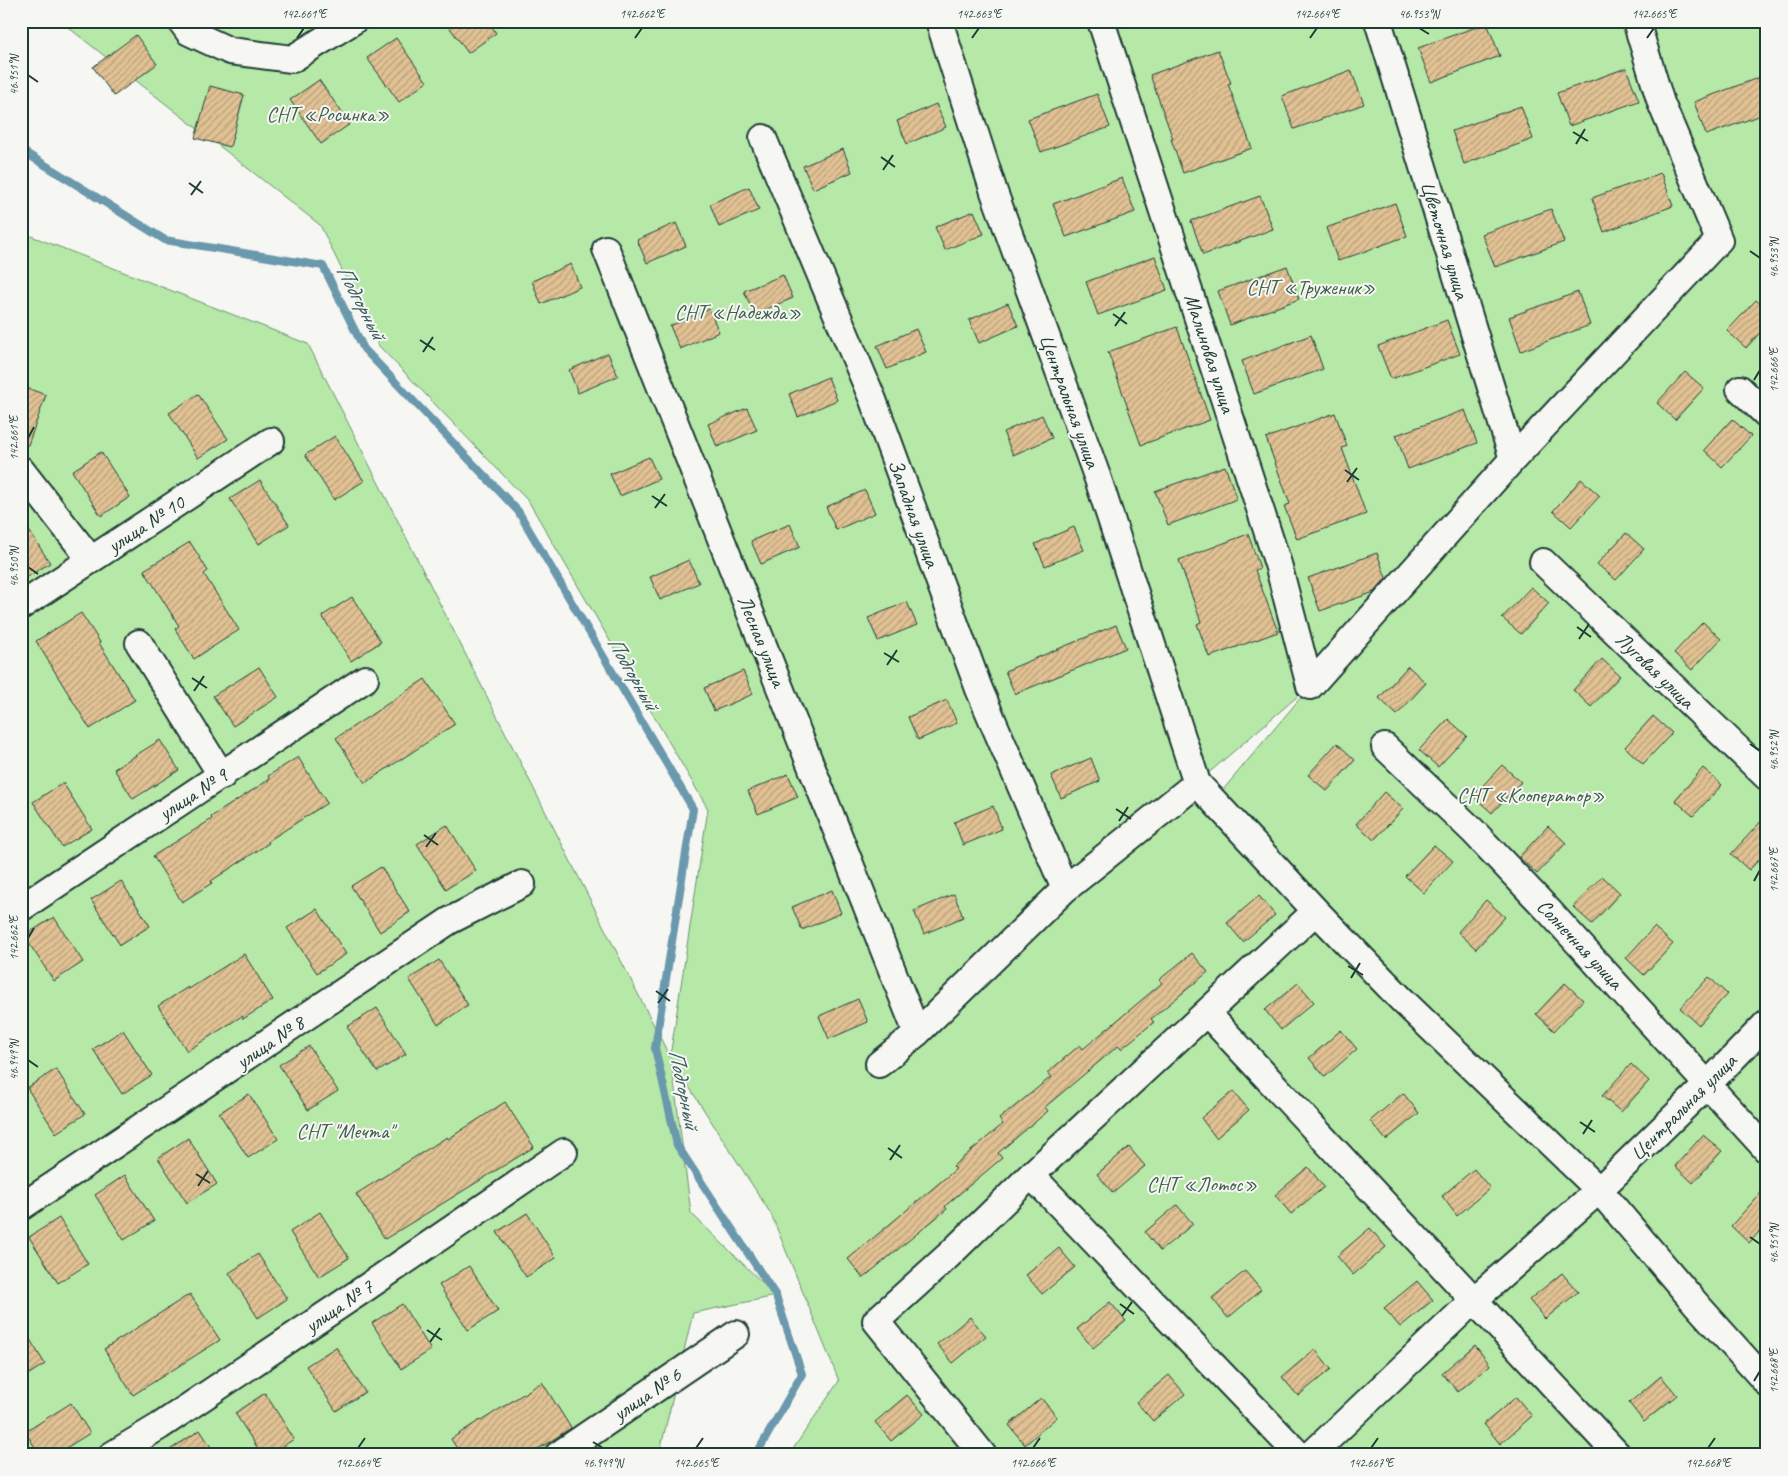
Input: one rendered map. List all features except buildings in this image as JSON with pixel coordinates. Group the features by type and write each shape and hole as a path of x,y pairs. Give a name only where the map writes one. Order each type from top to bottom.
{"street":[{"path":"181,21 189,32 230,51 292,59 353,21"},
{"name":"Центральная улица","path":"939,21 994,192 1098,479 1197,782"},
{"name":"Малиновая улица","path":"1101,21 1278,564 1310,686 1513,459"},
{"name":"Цветочная улица","path":"1378,21 1513,459"},
{"path":"1513,459 1719,240 1661,103 1636,21"},
{"name":"Западная улица","path":"763,138 873,400 979,689 1065,889"},
{"name":"Лесная улица","path":"606,249 917,1033"},
{"path":"1740,389 1767,415"},
{"name":"улица № 10","path":"21,606 270,441"},
{"path":"21,470 91,560"},
{"name":"Луговая улица","path":"1543,562 1767,777"},
{"path":"139,643 222,776"},
{"name":"улица № 9","path":"21,908 365,680"},
{"name":"Солнечная улица","path":"1385,747 1473,831 1530,891 1632,1000 1767,1150"},
{"path":"880,1064 917,1033 1065,889 1197,782 1316,912 1404,1002 1598,1190 1696,1305 1767,1384"},
{"name":"улица № 8","path":"21,1207 449,922 522,884"},
{"path":"982,1455 876,1321 1316,912"},
{"path":"1207,1013 1618,1455"},
{"name":"Центральная улица","path":"1311,1455 1474,1300 1598,1190 1707,1085 1767,1023"},
{"name":"улица № 7","path":"112,1455 160,1426 564,1152"},
{"path":"1031,1175 1299,1455"},
{"name":"улица № 6","path":"558,1455 736,1334"}],"green space":[{"path":"60,21 1767,21 1767,1455 789,1455 839,1381 771,1214 671,1059 691,1213 776,1296 693,1313 659,1455 21,1455 21,232 308,344 670,1057 708,809 529,502 379,346 320,225","holes":["1307,690 1206,810 1197,783"]}],"waterway":[{"name":"Подгорный","path":"21,150 165,240 323,266 364,349 518,511 693,809 655,1048 677,1145 776,1296 802,1374 756,1455"}],"park label":[{"name":"СНТ «Росинка»","path":"328,114"},
{"name":"СНТ «Труженик»","path":"1311,287"},
{"name":"СНТ «Надежда»","path":"738,312"},
{"name":"СНТ «Кооператор»","path":"1531,795"},
{"name":"СНТ \"Мечта\"","path":"345,1131"},
{"name":"СНТ «Лотос»","path":"1202,1184"}]}
